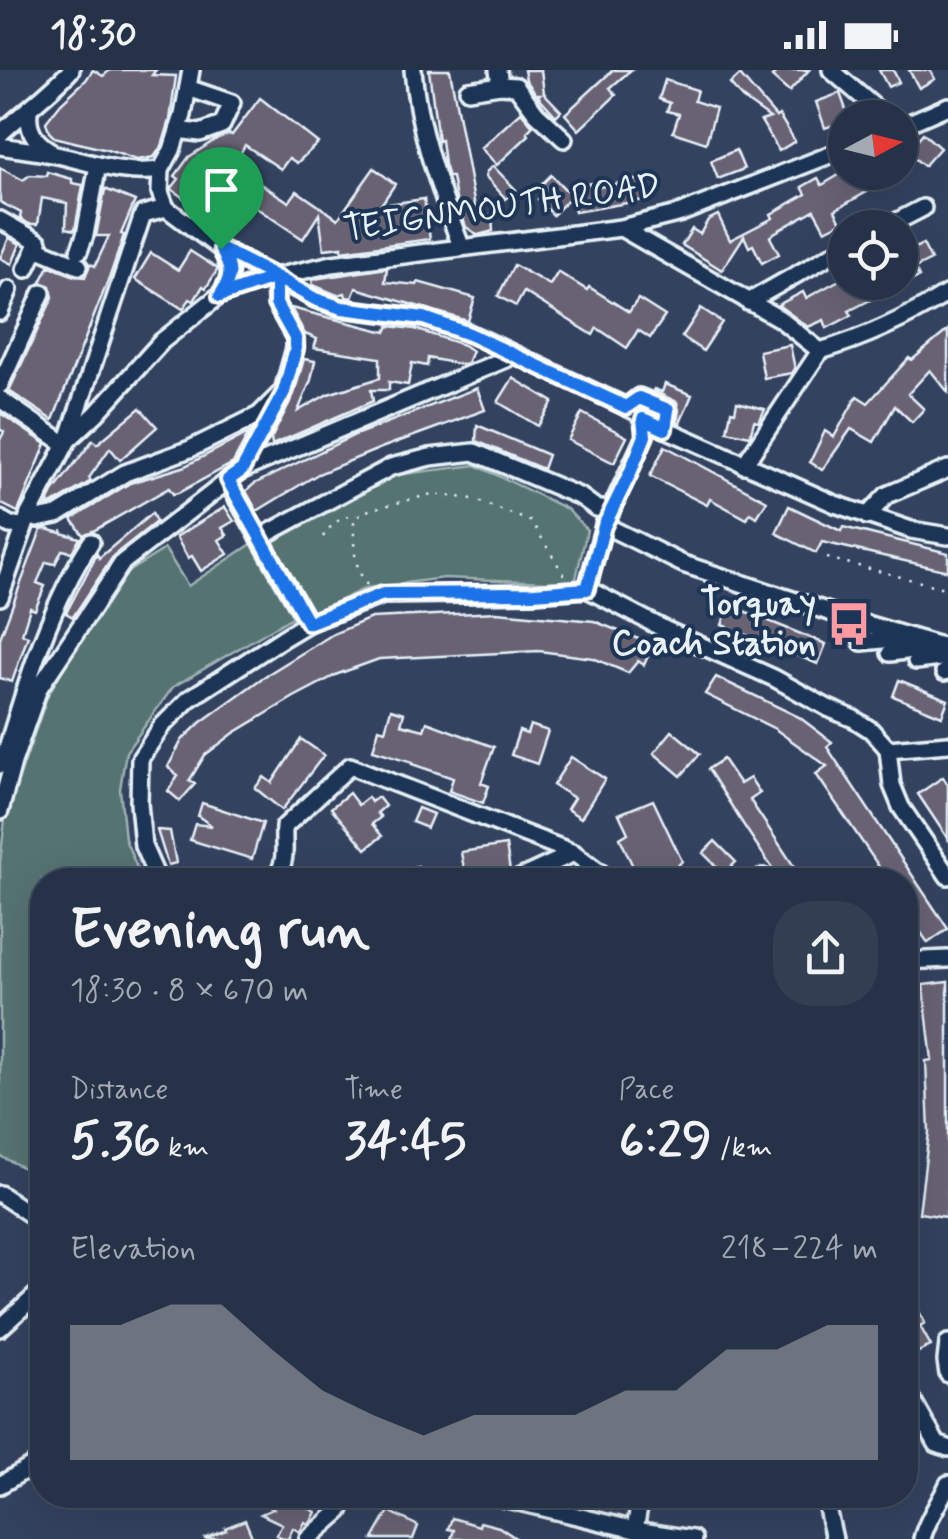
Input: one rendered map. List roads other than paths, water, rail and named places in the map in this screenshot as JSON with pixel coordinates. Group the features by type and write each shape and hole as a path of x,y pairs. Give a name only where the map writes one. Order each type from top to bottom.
{"street":[{"path":"0,134 71,70"},
{"path":"192,70 178,130 162,170 160,192 166,208 221,249 315,299 342,308 424,318 469,334 744,465 867,516 948,536"},
{"path":"413,70 430,160 461,246"},
{"path":"841,73 869,100"},
{"path":"468,90 499,78 516,86 564,140"},
{"path":"178,130 200,133 222,125 232,102 188,88"},
{"path":"918,119 948,106"},
{"path":"0,119 24,113"},
{"path":"24,113 38,144 57,155"},
{"path":"0,146 57,155 122,172 162,170"},
{"name":"TEIGNMOUTH ROAD","path":"66,442 162,341 220,296 332,264 621,228 681,213 828,156"},
{"path":"36,248 79,258 98,166"},
{"path":"0,597 26,520 66,442 142,214 166,208"},
{"path":"918,211 923,208"},
{"path":"0,220 39,242 26,269"},
{"path":"621,228 780,319 820,351"},
{"path":"220,296 231,272 221,249"},
{"path":"748,302 828,257"},
{"path":"242,470 284,392 296,348 295,338 276,304 276,277"},
{"path":"0,312 10,290"},
{"path":"0,385 42,293"},
{"path":"744,465 820,351 845,344 947,294"},
{"path":"0,811 39,688 123,562 242,470 515,355"},
{"path":"0,519 10,526 68,510 125,472 190,450 259,415 284,392"},
{"path":"0,398 66,442"},
{"path":"626,407 639,398 668,410 665,429"},
{"path":"579,590 645,436 643,419"},
{"path":"261,537 391,467 474,452 581,497 683,564 911,637 946,659"},
{"path":"867,516 887,495 948,469"},
{"path":"228,480 308,623"},
{"path":"0,772 54,609 72,570 91,542"},
{"path":"153,868 144,846 139,803 140,759 162,726 189,699 308,623 383,594 579,590 774,678 871,730 888,749 892,785 901,808 948,876"},
{"path":"862,642 911,637"},
{"path":"890,653 946,659"},
{"path":"916,662 946,659"},
{"path":"888,749 948,744"},
{"path":"281,868 286,854 284,827 350,766 574,853 594,868"},
{"path":"542,868 574,853"},
{"path":"918,961 948,959"},
{"path":"0,1194 30,1212"},
{"path":"0,1328 30,1301"},
{"path":"948,1343 948,1374"},
{"path":"918,1410 937,1444 948,1448"},
{"path":"0,1486 30,1467"},
{"path":"922,1539 929,1516 948,1484"},
{"path":"308,1539 341,1508"},
{"path":"544,1508 693,1539"},
{"path":"635,1530 639,1508"},
{"path":"827,1508 834,1539"}],"place":[{"name":"Torquay Coach Station","path":"849,624"}]}
